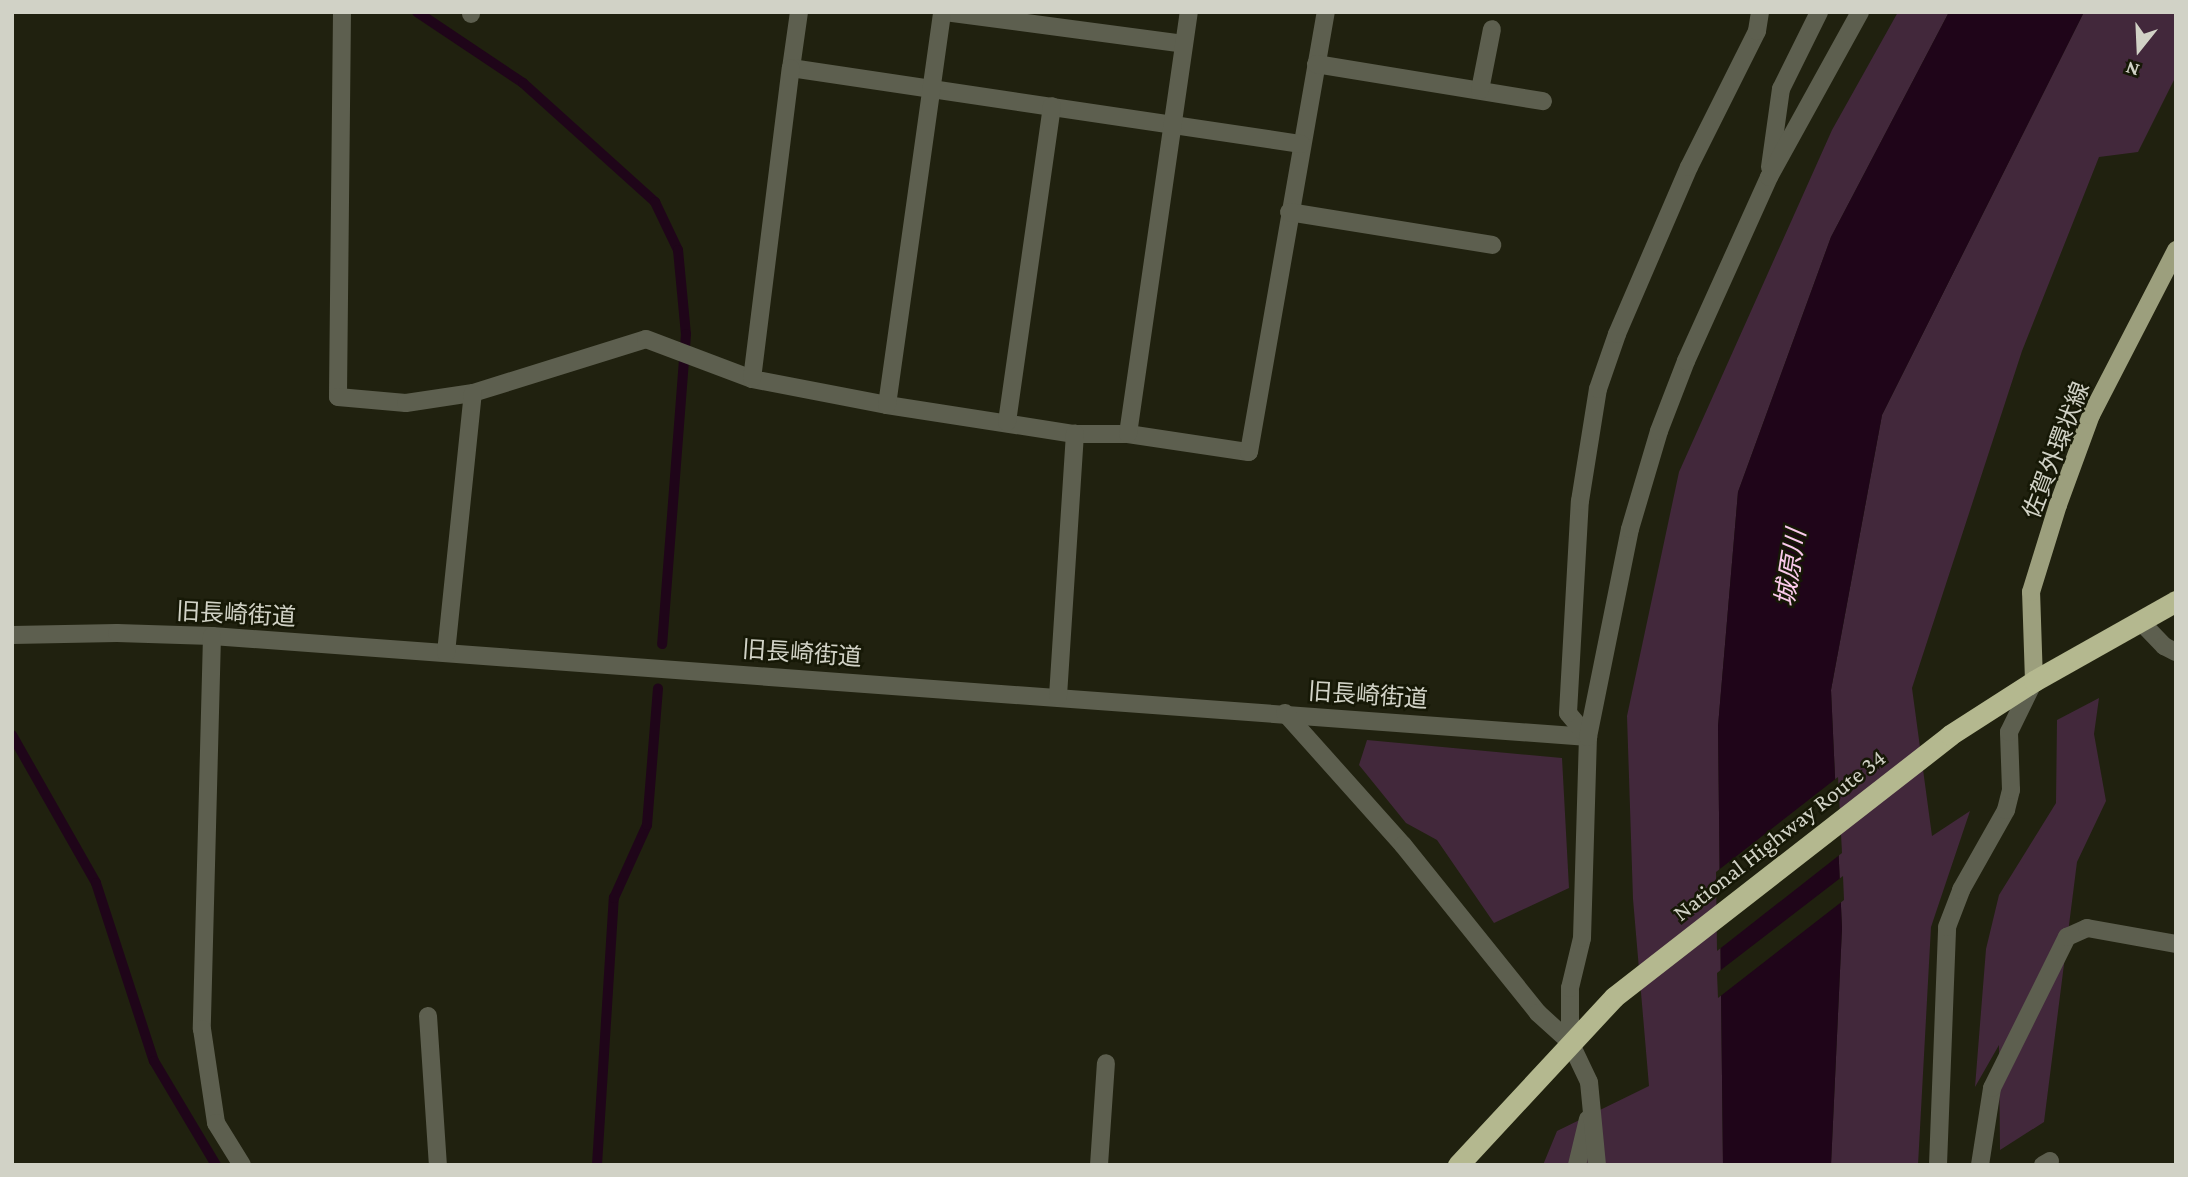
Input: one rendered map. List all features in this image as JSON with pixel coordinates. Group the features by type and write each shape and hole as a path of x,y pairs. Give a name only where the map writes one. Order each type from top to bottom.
{"highway":[{"name":"National Highway Route 34","path":"1458,1165 1614,997 1950,735 2034,681 2176,601"}],"main road":[{"name":"佐賀外環状線","path":"2034,681 2031,592 2058,505 2091,415 2176,250"}],"street":[{"path":"342,12 338,397 407,403 473,393 646,339 752,379 887,405 1075,434 1128,434 1249,452 1325,12"},
{"path":"752,379 799,12"},
{"path":"887,405 944,12 1184,44"},
{"path":"1128,434 1189,12"},
{"path":"1588,737 1568,713 1580,501 1598,389 1622,321 1689,167 1756,31 1760,12"},
{"path":"1769,177 1781,89 1819,12"},
{"path":"1570,1042 1570,988 1582,938 1588,737 1630,529 1659,431 1686,361 1769,177 1860,12"},
{"path":"1480,90 1492,29"},
{"path":"1316,64 1543,101"},
{"path":"791,68 1301,144"},
{"path":"1007,422 1052,106"},
{"path":"1289,212 1492,245"},
{"path":"446,653 473,393"},
{"path":"1058,696 1075,434"},
{"path":"2140,621 2164,646 2176,652"},
{"name":"旧長崎街道","path":"12,635 117,633 212,636 1588,737"},
{"path":"212,636 202,1029 216,1123 242,1165"},
{"path":"1938,1165 1947,927 1961,890 2006,810 2011,790 2009,732 2034,681"},
{"path":"1285,713 1403,845 1538,1013 1570,1042 1589,1082 1597,1165"},
{"path":"1980,1165 1992,1088 2067,937 2087,928 2176,944"},
{"path":"428,1016 438,1165"},
{"path":"1098,1165 1106,1063"},
{"path":"1577,1165 1593,1102"}],"shaded area":[{"path":"1898,12 1949,12 1831,237 1738,492 1718,727 1723,1165 1543,1165 1557,1131 1649,1086 1633,899 1627,716 1679,472 1832,130"},
{"path":"2084,12 2176,12 2176,76 2138,152 2099,157 2022,351 1912,688 1932,836 1970,811 1931,927 1918,1165 1831,1165 1842,928 1831,690 1882,415"},
{"path":"2099,698 2094,734 2106,801 2077,862 2044,1122 2000,1150 1999,1045 1975,1087 1986,949 1999,895 2056,803 2057,720"},
{"path":"1367,740 1562,758 1569,888 1494,923 1437,840 1406,823 1359,765"}],"water":[{"name":"城原川","path":"1949,12 2084,12 1882,415 1831,690 1842,928 1831,1165 1723,1165 1718,726 1738,492 1831,237"}],"pier":[{"path":"1838,777 1842,853 1717,951 1716,872"},
{"path":"1843,876 1844,900 1718,998 1717,973"}],"waterway":[{"path":"417,12 523,83 655,202 678,250 686,334 662,644"},
{"path":"597,1165 614,898 647,825 658,688"},
{"path":"12,735 96,883 154,1061 216,1165"}]}
